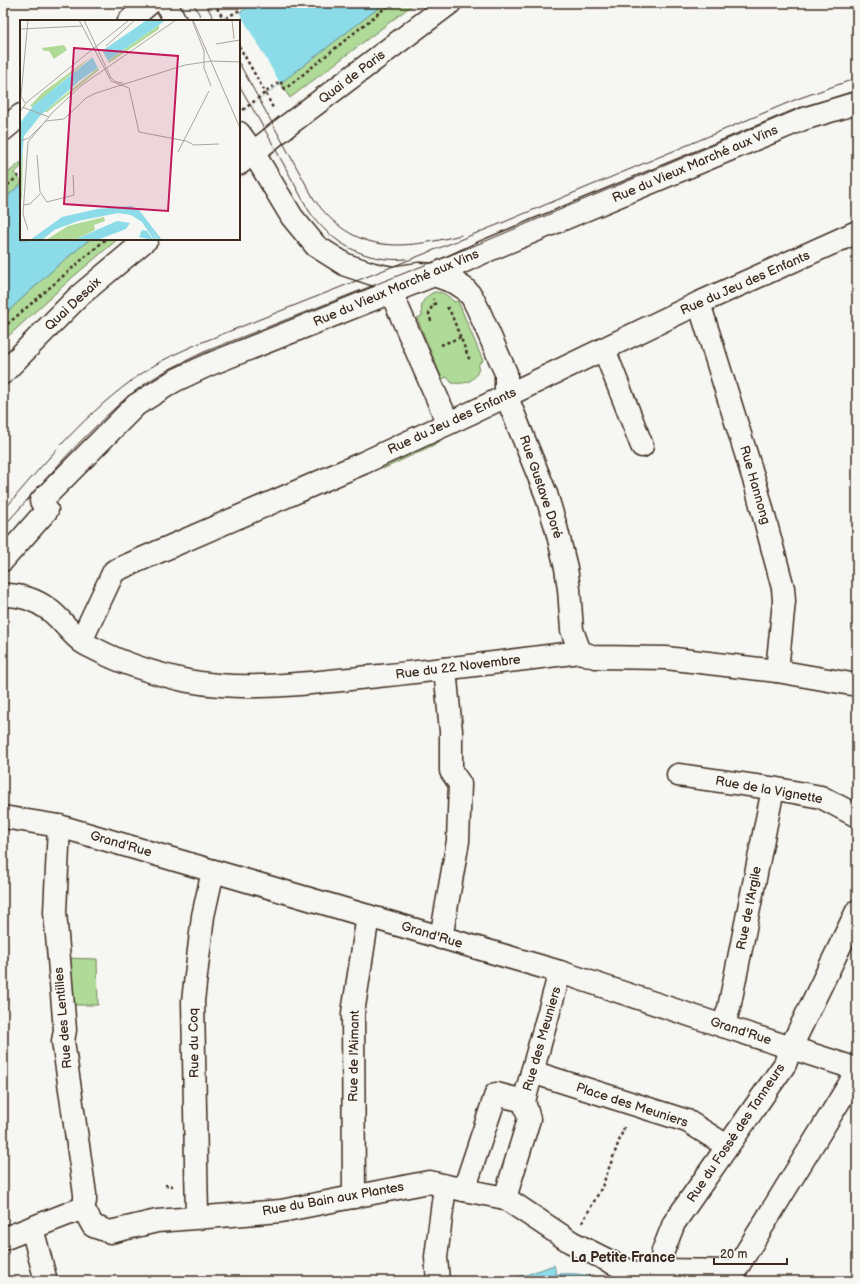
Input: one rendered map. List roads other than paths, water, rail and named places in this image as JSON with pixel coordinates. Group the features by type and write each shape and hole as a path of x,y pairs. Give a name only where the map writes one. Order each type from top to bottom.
{"street":[{"path":"129,20 150,3"},
{"path":"166,3 174,20"},
{"name":"Quai de Paris","path":"246,158 450,3"},
{"name":"Rue du Vieux Marché aux Vins","path":"3,560 46,510 41,501 136,405 174,381 208,365 391,292 432,284 492,248 802,119 857,103"},
{"path":"3,130 20,116"},
{"path":"240,137 246,158 316,246 346,265 373,274 392,278 419,274 432,284 456,283 465,289 472,297 478,309 506,373 506,395"},
{"name":"Rue du Jeu des Enfants","path":"75,636 114,571 363,463 699,303 857,232"},
{"name":"Quai Desaix","path":"3,373 79,296 146,240"},
{"path":"391,292 448,423"},
{"name":"Rue Hannong","path":"699,303 718,393 756,486 783,588 784,601 777,671"},
{"path":"604,349 642,446"},
{"name":"Rue Gustave Doré","path":"506,395 546,494 556,527 566,568 572,630 580,652"},
{"name":"Rue du 22 Novembre","path":"3,595 21,596 49,609 75,636 111,658 134,667 162,675 190,681 221,685 249,686 305,684 445,669 580,652 595,657 666,658 777,671 857,685"},
{"path":"441,938 458,841 460,784 451,771 451,731 445,669"},
{"name":"Rue de la Vignette","path":"678,775 773,788 821,797 857,816"},
{"name":"Rue de l'Argile","path":"723,1026 729,1008 773,788"},
{"name":"Grand'Rue","path":"3,817 59,826 560,972 857,1069"},
{"name":"Rue des Lentilles","path":"59,826 55,930 65,1030 63,1041 85,1194 83,1208"},
{"name":"Rue du Coq","path":"197,1217 193,1001 203,916 213,871"},
{"name":"Rue du Fossé des Tanneurs","path":"660,1270 663,1251 674,1223 784,1064 857,911"},
{"name":"Rue de l'Aimant","path":"354,1197 353,1013 368,916"},
{"name":"Rue des Meuniers","path":"505,1198 529,1119 524,1101 560,972"},
{"path":"660,1270 740,1276 857,1069"},
{"name":"Place des Meuniers","path":"532,1072 687,1121 728,1146"},
{"path":"438,1281 436,1257 455,1188 496,1094 524,1101"},
{"name":"Rue du Bain aux Plantes","path":"83,1208 93,1226 110,1232 157,1221 281,1211 429,1182 505,1198 571,1242 635,1274 660,1270"},
{"path":"3,1239 83,1208"},
{"path":"32,1228 46,1281"}],"water":[{"path":"252,3 385,3 240,114 240,20 226,20 247,8"},
{"path":"20,185 20,240 89,240 56,267 3,316 3,200"},
{"path":"554,1265 556,1274 581,1274 606,1281 509,1281 509,1278 526,1275"}],"tram line":[{"path":"193,3 202,20"},
{"path":"205,3 214,20"},
{"path":"240,65 314,199 329,217 345,230 362,239 380,244 399,245 418,244 461,235"},
{"path":"3,511 68,438 103,404 121,388 169,357 200,343 502,223 797,99 857,78"},
{"path":"240,87 309,211 328,233 339,241 364,254 377,258 406,259"},
{"path":"3,527 70,452 106,416 138,389 152,379 174,367 204,352 486,241 801,108 857,90"}],"district":[{"name":"La Petite France","path":"623,1257"}]}
